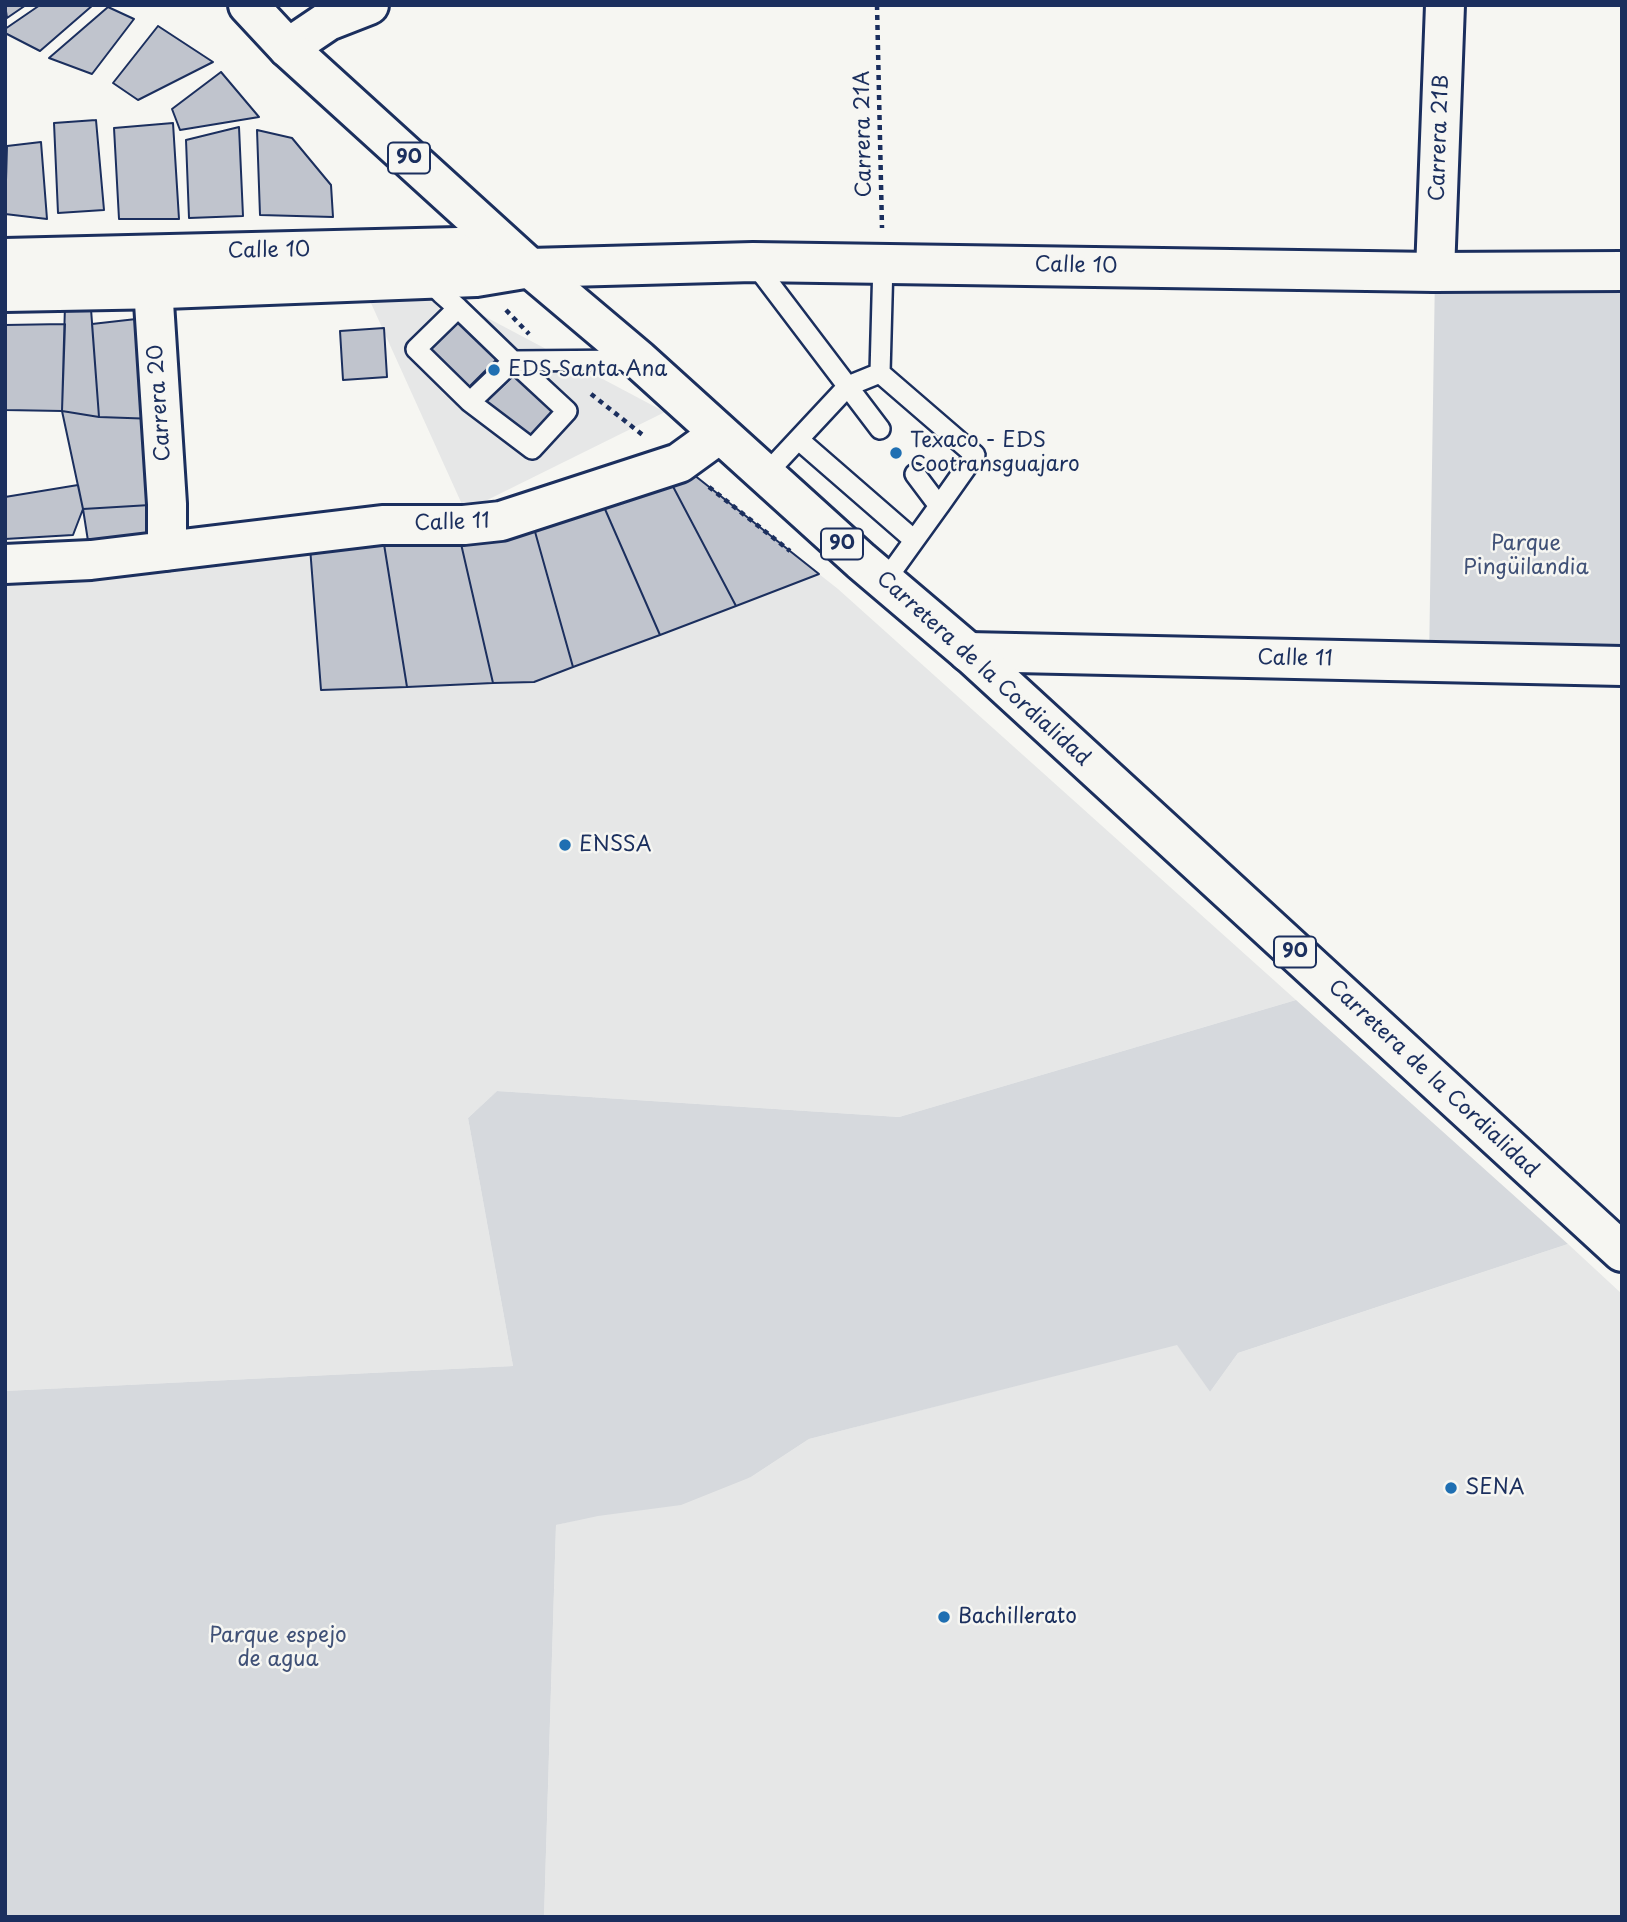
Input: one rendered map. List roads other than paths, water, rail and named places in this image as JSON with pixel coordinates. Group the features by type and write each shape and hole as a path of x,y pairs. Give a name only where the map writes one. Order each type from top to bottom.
{"main road":[{"name":"Carretera de la Cordialidad","path":"248,5 288,48 530,268 639,360 765,475 968,652 1622,1252"},
{"path":"288,48 328,21 369,5"},
{"name":"Carrera 21B","path":"1434,271 1445,5"},
{"name":"Calle 10","path":"5,292 152,272 458,247 530,268"},
{"name":"Calle 10","path":"5,258 152,272 426,278 476,277 530,268 753,262 1622,271"},
{"name":"Carrera 20","path":"152,272 167,504 167,551"},
{"name":"Calle 11","path":"5,564 91,561 382,525 464,525 501,521 679,463 719,434"},
{"name":"Calle 11","path":"968,652 1622,666"}],"lane":[{"path":"753,262 880,429"},
{"path":"880,373 883,262"},
{"path":"426,278 458,308 567,411 532,449 470,402 416,349 458,308"},
{"path":"470,402 513,360 639,360"},
{"path":"765,475 848,386 880,373"},
{"path":"880,373 975,455 885,581"},
{"path":"799,440 914,540"},
{"path":"915,474 939,506"}],"place":[{"name":"EDS Santa Ana","path":"494,370"},
{"name":"Texaco - EDS Cootransguajaro","path":"896,453"},
{"name":"ENSSA","path":"565,845"},
{"name":"SENA","path":"1451,1488"},
{"name":"Bachillerato","path":"944,1617"}],"park label":[{"name":"Parque Pingüilandia","path":"1526,556"},
{"name":"Parque espejo de agua","path":"278,1648"}]}
